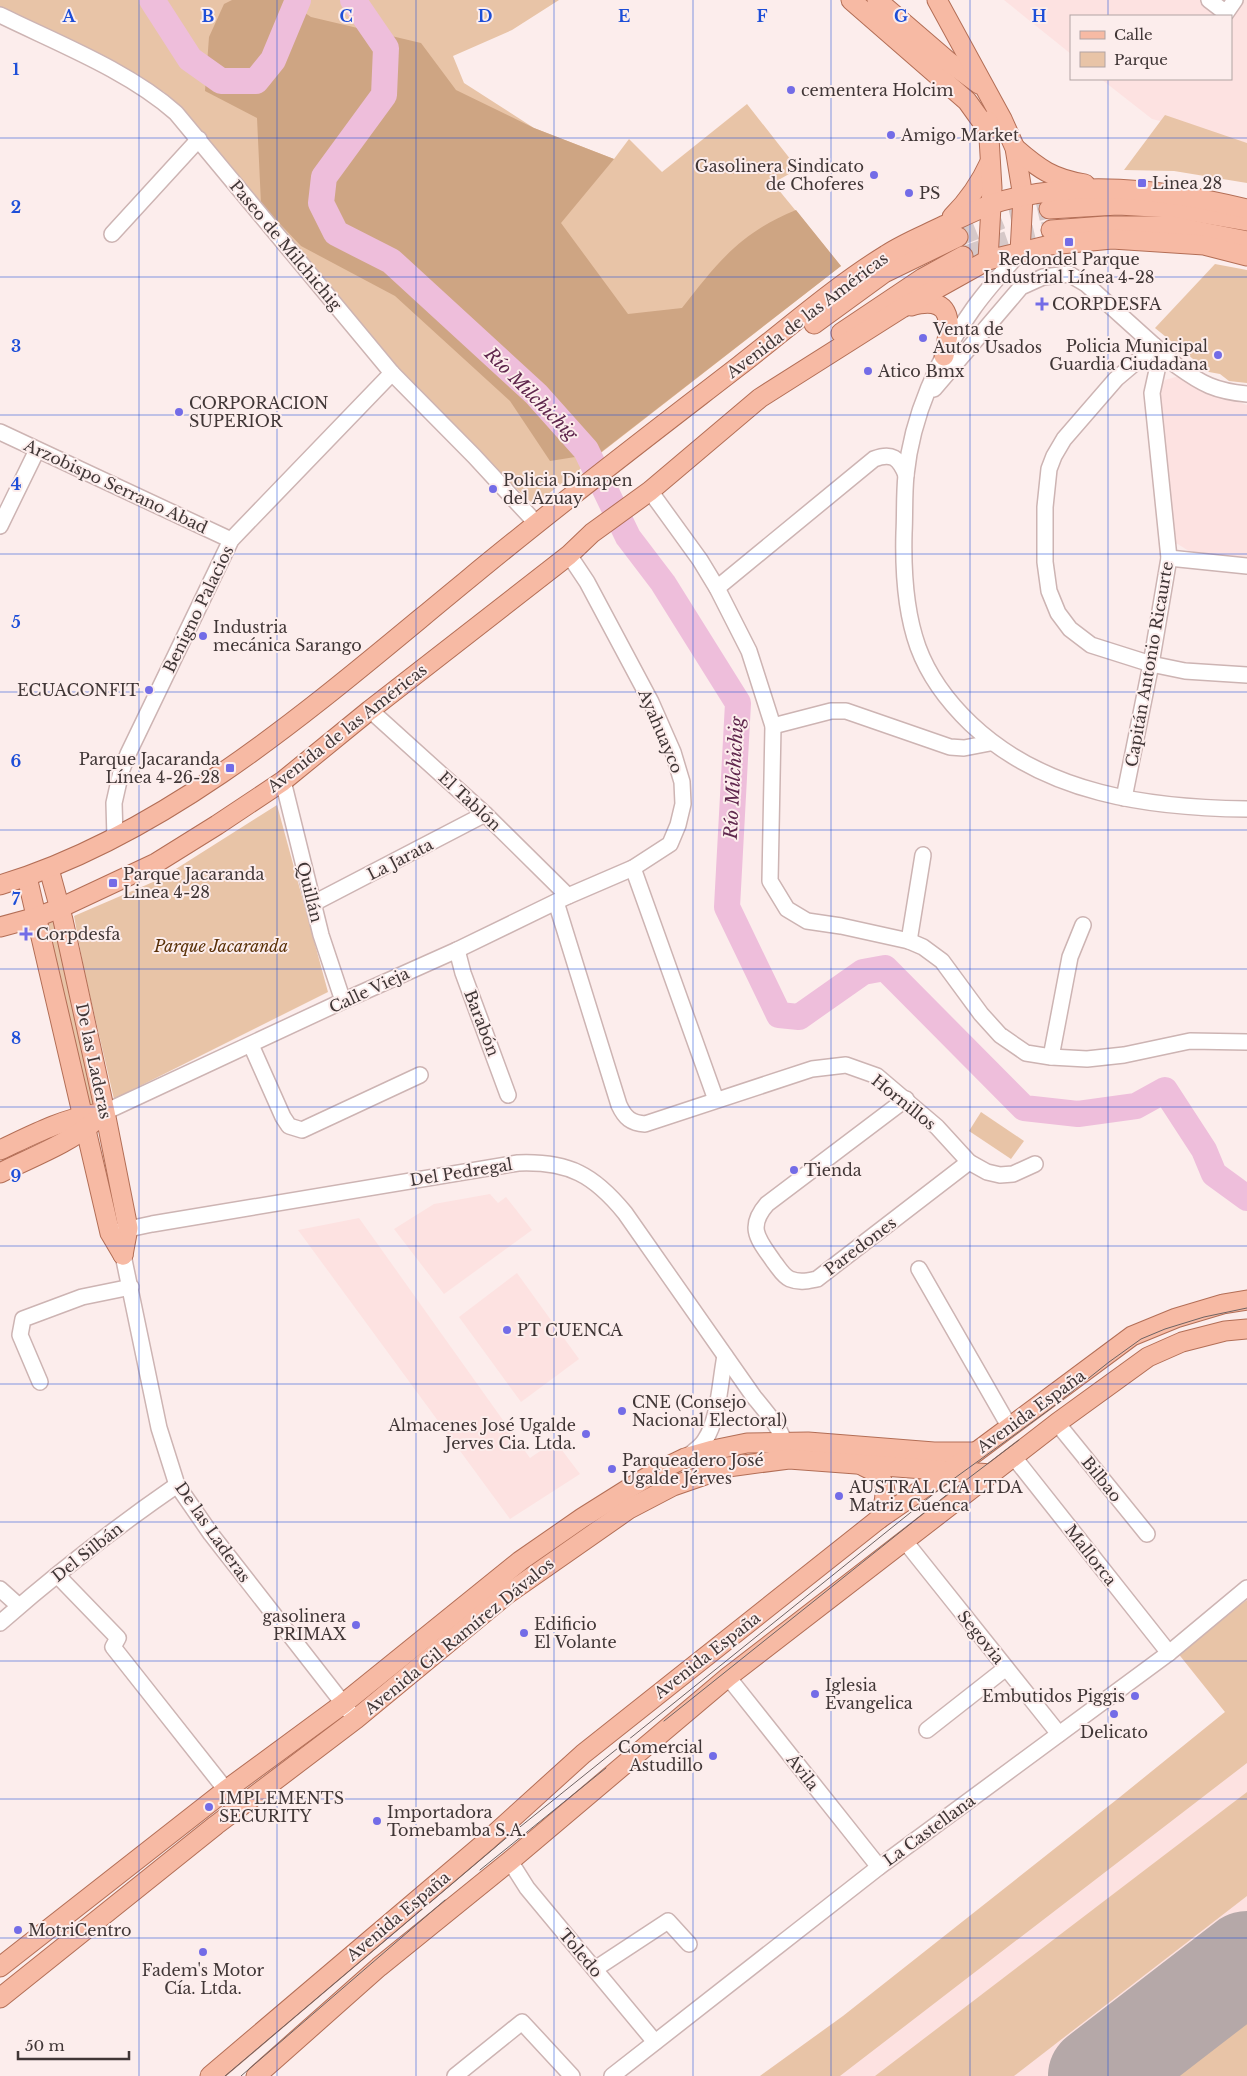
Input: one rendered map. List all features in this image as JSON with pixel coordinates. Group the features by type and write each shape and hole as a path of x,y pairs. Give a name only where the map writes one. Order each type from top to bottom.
{"main road":[{"path":"851,0 967,101 990,133"},
{"path":"877,0 949,62 984,88 991,158 988,260"},
{"path":"937,0 1002,119 1015,148 1023,197 1020,252"},
{"path":"1015,148 1039,169 1070,182 1109,188"},
{"path":"951,232 982,179 991,158"},
{"name":"Avenida de las Américas","path":"0,885 49,869 115,838 230,768 334,689 536,523 644,438 855,276 902,245 951,232 991,205 1047,192 1109,188 1201,198 1247,209"},
{"path":"1050,209 1118,205 1171,208 1247,221"},
{"path":"1051,230 1105,226 1172,226 1247,241"},
{"name":"Avenida de las Américas","path":"0,927 37,917 60,908 156,863 283,781 370,710 569,555 592,533 656,485 760,398 902,308 988,260 1050,245 1112,239 1204,245 1247,256"},
{"name":"Avenida de las Américas","path":"656,485 683,452 863,316 923,278 963,256"},
{"path":"902,308 924,302 943,308 946,313 948,326 944,356"},
{"name":"De las Laderas","path":"49,869 60,908 105,1112 128,1228 123,1255"},
{"name":"De las Laderas","path":"27,877 110,1233 123,1255"},
{"name":"Calle Vieja","path":"0,1173 84,1122 105,1112"},
{"name":"Calle Vieja","path":"0,1150 84,1122"},
{"name":"Avenida España","path":"210,2076 488,1840 583,1754 879,1519 976,1452 1132,1336 1176,1318 1223,1304 1247,1300"},
{"name":"Avenida España","path":"256,2076 379,1967 510,1861 728,1677 1013,1456 1148,1357 1182,1342 1225,1331 1247,1329"},
{"name":"Avenida Gil Ramírez Dávalos","path":"0,1968 226,1790 475,1608 531,1577 612,1520 673,1486 728,1466 787,1451 858,1445 934,1452 976,1452"},
{"name":"Avenida Gil Ramírez Dávalos","path":"0,1998 216,1825 356,1719 475,1608 520,1561 652,1474 685,1458 730,1446 787,1451 860,1465 991,1474"},
{"path":"860,1465 875,1471 885,1487 885,1499 879,1519"}],"street":[{"path":"1209,0 1226,13 1235,0"},
{"name":"Paseo de Milchichig","path":"0,15 118,73 145,89 176,113 392,373 474,456 536,523"},
{"path":"112,234 199,139"},
{"path":"1020,252 978,302 944,356 924,401 912,441 906,475 904,568 909,617 918,648 932,678 951,706 990,742 1020,762 1070,784 1124,798 1195,808 1247,809"},
{"path":"978,302 986,280 988,260"},
{"path":"924,401 1020,287 1042,277 1068,274 1086,284 1177,366 1204,385 1220,390 1247,394"},
{"path":"1158,349 1116,379 1064,439 1054,456 1050,470 1045,507 1045,562 1049,591 1058,613 1070,629 1091,645 1151,664 1185,671 1247,675"},
{"name":"Capitán Antonio Ricaurte","path":"1124,798 1151,664 1169,558 1152,393 1158,349"},
{"name":"Benigno Palacios","path":"115,838 114,803 121,772 128,754 232,540 392,373"},
{"name":"Arzobispo Serrano Abad","path":"0,432 232,540"},
{"path":"0,526 37,450"},
{"path":"716,588 874,459 891,456 898,461 906,475"},
{"path":"656,485 716,588 749,651 773,726 770,881 787,909 807,921 841,926 909,941 923,947 942,961 981,1014 1000,1035 1026,1053 1086,1059 1124,1055 1190,1041 1247,1042"},
{"name":"Ayahuayco","path":"569,555 587,582 651,702 673,752 682,782 683,804 678,825 670,844 633,868"},
{"path":"1169,558 1247,566"},
{"name":"El Tablón","path":"370,710 485,814 562,899 619,1105 628,1120 645,1124"},
{"path":"773,726 830,710 846,711 950,747 964,748 990,742"},
{"name":"Quillán","path":"283,781 321,935 343,1001"},
{"name":"La Jarata","path":"314,903 466,826 485,814"},
{"path":"909,941 923,855"},
{"path":"633,868 716,1100"},
{"name":"Calle Vieja","path":"105,1112 457,950 562,899 633,868"},
{"path":"1051,1057 1070,957 1083,925"},
{"name":"Barabón","path":"457,950 463,973 508,1095"},
{"path":"251,1045 283,1117 289,1126 302,1130 420,1075"},
{"name":"Hornillos","path":"645,1124 812,1069 846,1065 877,1076 906,1098 937,1126 969,1162 987,1172 1000,1175 1019,1173 1035,1164"},
{"name":"Paredones","path":"906,1098 760,1211 756,1222 756,1235 782,1273 788,1278 803,1282 817,1279 969,1162"},
{"name":"Del Pedregal","path":"110,1233 128,1228 518,1163 556,1164 578,1172 595,1182 608,1193 625,1213 770,1417 787,1451"},
{"name":"De las Laderas","path":"123,1255 159,1428 177,1485 211,1534 356,1719"},
{"path":"919,1270 1009,1426"},
{"path":"40,1382 20,1335 23,1319 82,1297 130,1287"},
{"path":"685,1458 699,1448 709,1431 716,1408 725,1356"},
{"name":"Bilbao","path":"1057,1423 1147,1534"},
{"name":"Mallorca","path":"1013,1456 1169,1653"},
{"name":"Del Silbán","path":"0,1623 57,1575 177,1485"},
{"name":"Segovia","path":"904,1540 1059,1734"},
{"path":"57,1575 118,1638 114,1647 226,1790"},
{"path":"0,1588 20,1606"},
{"name":"La Castellana","path":"612,2076 878,1867 1169,1653 1247,1588"},
{"path":"927,1730 1006,1668"},
{"name":"Ávila","path":"728,1677 878,1867"},
{"name":"Toledo","path":"510,1861 527,1888 655,2042"},
{"path":"595,1969 668,1921 689,1944"},
{"path":"455,2076 522,2022 572,2076"}],"shaded area":[{"path":"232,0 286,0 311,17 421,43 456,90 534,128 614,159 561,223 628,314 682,308 731,250 776,219 796,210 841,266 600,453 550,461 510,401 395,296 301,246 261,204 257,118 205,91 209,37 224,4"},
{"path":"1004,0 1247,0 1247,143 1152,119 1102,80 1232,80 1232,15 1070,15 1070,53"},
{"path":"1179,376 1206,391 1247,405 1247,557 1211,555 1189,551 1176,543 1159,390 1165,380"},
{"path":"490,1194 498,1203 506,1197 532,1230 444,1294 394,1229 434,1204"},
{"path":"359,1218 530,1458 555,1441 580,1474 510,1519 298,1230"},
{"name":"PT CUENCA","path":"517,1273 579,1359 521,1402 459,1317"},
{"path":"1247,1596 1247,2076 760,2076 843,2016 1225,1712 1177,1652"}],"green space":[{"path":"0,0 559,0 512,30 453,56 464,83 534,128 614,159 629,139 662,172 747,104 798,169 773,183 841,266 534,505 406,385 304,254 164,92 0,7"},
{"path":"1165,115 1247,143 1247,183 1174,171 1124,170"},
{"path":"1215,264 1247,270 1247,383 1229,381 1220,374 1209,372 1155,328"},
{"name":"Parque Jacaranda","path":"277,805 328,992 114,1099 84,970 74,916 160,879"},
{"path":"56,918 100,1104 86,1109 42,923"},
{"path":"981,1112 1024,1141 1011,1159 969,1131"},
{"path":"1247,1600 1247,1763 840,2076 760,2076 843,2016 1225,1712 1177,1652"},
{"path":"1247,1792 1247,1896 1014,2076 875,2076"},
{"path":"1247,2017 1247,2076 1171,2076"}],"waterway":[{"name":"Río Milchichig","path":"152,0 190,59 221,81 256,81 273,60 298,0"},
{"name":"Río Milchichig","path":"353,0 386,48 384,95 324,177 321,203 336,233 391,261 536,394 586,450 628,537 663,583 738,703 727,907 779,1015 799,1017 863,972 885,968 1024,1108 1078,1114 1136,1106 1165,1090 1204,1150 1214,1174 1247,1198"}],"runway":[{"path":"1098,2076 1247,1961"}],"tunnel":[{"path":"958,237 1003,219 1049,209"},
{"path":"963,256 1009,240 1051,230"}],"tram line":[{"path":"225,2076 505,1839 941,1488 1050,1409 1141,1339 1165,1329 1204,1317 1247,1308"},
{"path":"664,1721 949,1493 1019,1440"},
{"path":"480,1870 606,1768"},
{"path":"241,2076 445,1900"}],"place":[{"name":"cementera Holcim","path":"791,90"},
{"name":"Amigo Market","path":"891,135"},
{"name":"Gasolinera Sindicato de Choferes","path":"874,175"},
{"name":"Linea 28","path":"1142,183"},
{"name":"PS","path":"909,193"},
{"name":"Redondel Parque Industrial Línea 4-28","path":"1069,242"},
{"name":"CORPDESFA","path":"1042,304"},
{"name":"Venta de Autos Usados","path":"923,338"},
{"name":"Policia Municipal Guardia Ciudadana","path":"1218,355"},
{"name":"Atico Bmx","path":"868,371"},
{"name":"CORPORACION SUPERIOR","path":"179,412"},
{"name":"Policia Dinapen del Azuay","path":"493,489"},
{"name":"Industria mecánica Sarango","path":"203,636"},
{"name":"ECUACONFIT","path":"149,690"},
{"name":"Parque Jacaranda Línea 4-26-28","path":"230,768"},
{"name":"Parque Jacaranda Linea 4-28","path":"113,883"},
{"name":"Corpdesfa","path":"26,934"},
{"name":"Tienda","path":"794,1170"},
{"name":"PT CUENCA","path":"507,1330"},
{"name":"CNE (Consejo Nacional Electoral)","path":"622,1411"},
{"name":"Almacenes José Ugalde Jerves Cia. Ltda.","path":"586,1434"},
{"name":"Parqueadero José Ugalde Jérves","path":"612,1469"},
{"name":"AUSTRAL CIA LTDA Matriz Cuenca","path":"839,1496"},
{"name":"gasolinera PRIMAX","path":"356,1625"},
{"name":"Edificio El Volante","path":"524,1633"},
{"name":"Iglesia Evangelica","path":"815,1694"},
{"name":"Embutidos Piggis","path":"1135,1696"},
{"name":"Delicato","path":"1114,1714"},
{"name":"Comercial Astudillo","path":"713,1756"},
{"name":"IMPLEMENTS SECURITY","path":"209,1807"},
{"name":"Importadora Tomebamba S.A.","path":"377,1821"},
{"name":"MotriCentro","path":"18,1930"},
{"name":"Fadem's Motor Cía. Ltda.","path":"203,1952"}]}
